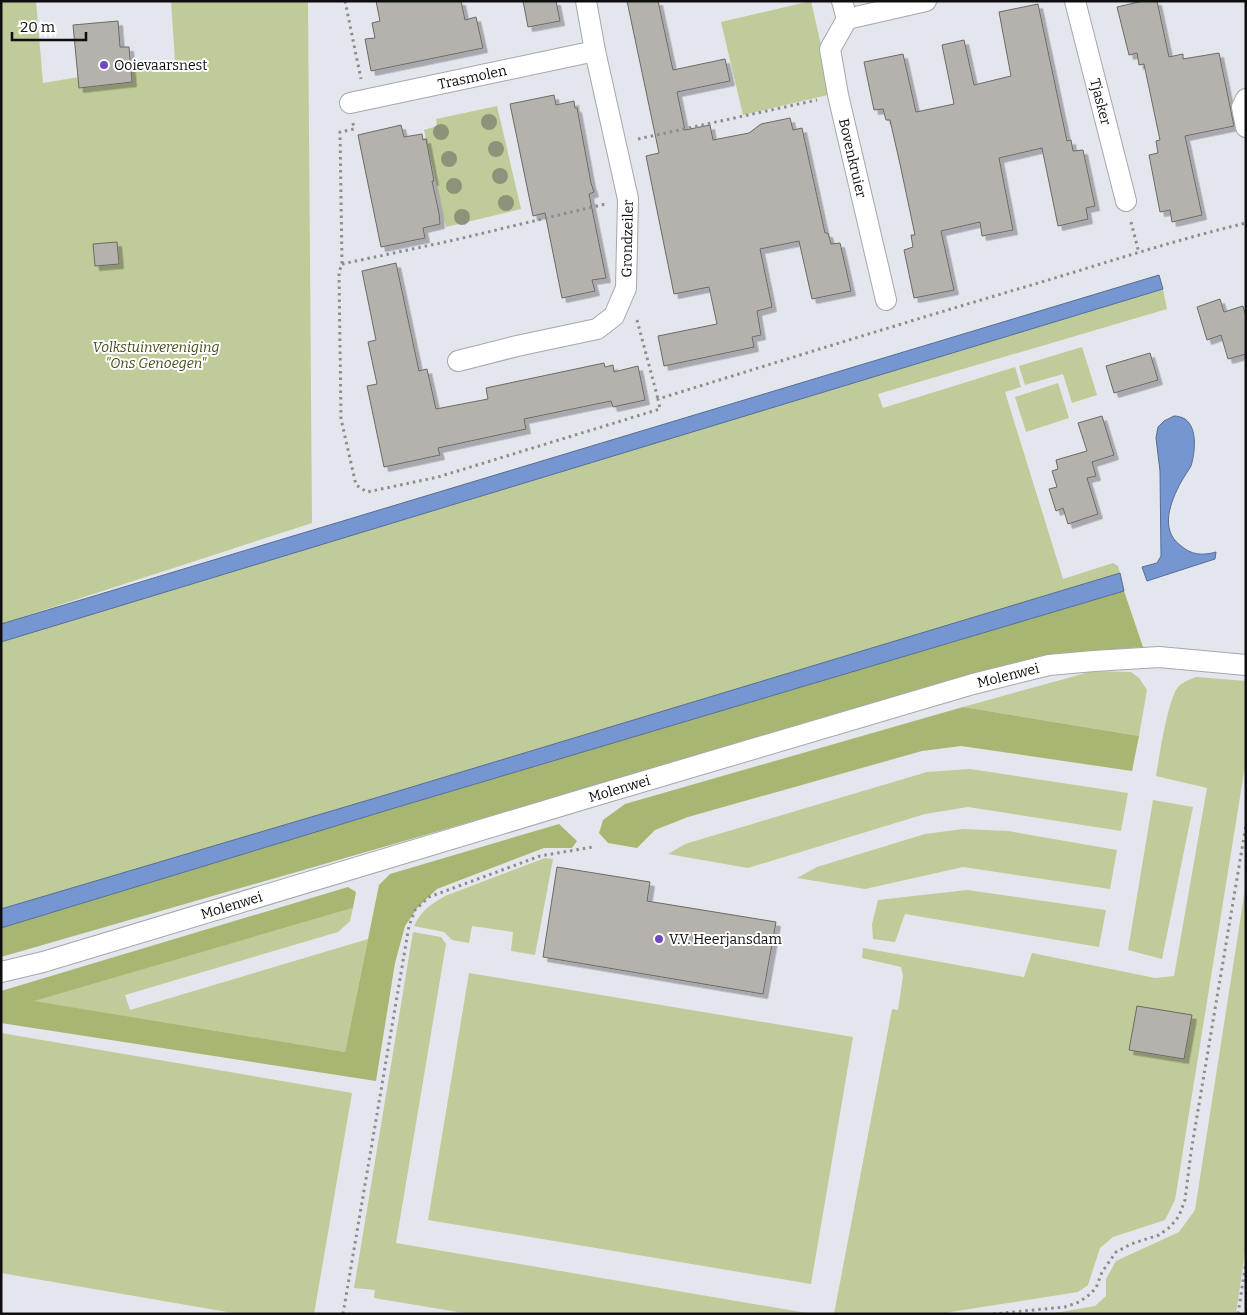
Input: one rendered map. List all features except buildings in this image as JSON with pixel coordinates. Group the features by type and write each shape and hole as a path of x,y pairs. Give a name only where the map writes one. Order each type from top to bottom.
{"street":[{"name":"Grondzeiler","path":"458,361 597,329 614,316 626,288 628,199 595,51 586,1"},
{"path":"844,10 926,1"},
{"name":"Tjasker","path":"1075,1 1126,201"},
{"name":"Bovenkruier","path":"844,10 830,49 838,95 886,300"},
{"name":"Trasmolen","path":"350,103 595,51"},
{"path":"1246,99 1242,107 1246,128"},
{"name":"Molenwei","path":"1,972 43,962 593,796 973,684 1050,665 1159,657 1246,665"}],"path":[{"path":"616,144 838,95"},
{"path":"342,264 450,241 628,199"},
{"path":"1126,201 1139,253"},
{"path":"626,288 640,327 658,399"},
{"path":"993,1314 1065,1307 1079,1302 1096,1288 1102,1272 1116,1252 1131,1244 1159,1235 1170,1227 1179,1216 1185,1200 1246,825"},
{"path":"342,1314 407,936 415,910 429,897 540,856 594,847"},
{"path":"1238,1314 1246,1262"}],"green space":[{"name":"Volkstuinvereniging \"Ons Genoegen\"","path":"1,1 36,1 43,83 175,61 171,1 308,1 312,523 1,624"},
{"path":"811,1 832,94 743,115 721,22"},
{"path":"497,106 521,209 446,227 424,130 437,126 436,119"},
{"path":"1163,289 1167,309 878,394 883,408 1015,367 1021,387 1005,392 1063,579 1113,563 1118,566 1120,573 1,909 1,642"},
{"path":"1082,347 1097,395 1072,403 1063,374 1025,385 1019,366"},
{"path":"1058,383 1069,418 1026,432 1015,397"},
{"path":"1124,591 1143,647 1054,654 1,957 1,928 388,810"},
{"path":"1093,671 1131,672 1139,678 1147,690 1139,736 963,707"},
{"path":"1196,677 1246,681 1246,760 1175,1200 1165,1220 1113,1237 1100,1248 1088,1285 1078,1292 946,1314 834,1314 892,1009 898,1010 903,976 901,967 862,958 863,948 1024,977 1032,953 1155,978 1174,976 1207,788 1156,776 1164,728 1175,692 1179,686"},
{"path":"963,707 1139,736 1132,771 961,746 922,751 688,817 655,830 637,848 608,843 599,833 603,820 625,804"},
{"path":"970,769 1128,793 1121,831 968,807 925,814 748,868 668,854 685,844 927,772"},
{"path":"1153,800 1193,807 1162,959 1128,950"},
{"path":"559,824 577,841 572,848 544,848 437,889 418,907 405,926 395,963 376,1081 1,1023 1,991 348,887 356,892 353,908 34,1001 345,1052 379,885 390,874"},
{"path":"963,829 1008,831 1117,850 1110,889 963,867 865,889 797,878 817,867 925,834"},
{"path":"545,858 553,859 535,955 511,951 513,932 472,926 469,943 452,940 444,932 414,926 427,908 445,896"},
{"path":"1246,883 1246,1245 1236,1314 1049,1314 1095,1306 1106,1296 1106,1279 1116,1261 1179,1232 1195,1210"},
{"path":"967,890 1106,910 1099,947 905,914 895,942 873,939 872,924 878,900"},
{"path":"353,908 350,921 338,932 125,995 130,1010 368,939 345,1052 32,1001"},
{"path":"413,932 441,937 446,944 396,1243 813,1314 470,1314 374,1298 375,1290 354,1288"},
{"path":"469,973 853,1037 811,1284 428,1220"},
{"path":"1,1033 352,1093 314,1314 239,1314 1,1273"}],"water":[{"path":"1159,275 1163,289 1,642 1,624"},
{"path":"1174,416 1184,418 1192,428 1194,434 1194,454 1191,466 1181,482 1171,506 1168,523 1170,531 1180,545 1188,551 1197,554 1216,552 1215,559 1147,581 1142,567 1157,563 1161,556 1160,471 1156,438 1158,427 1164,421"},
{"path":"1120,573 1124,591 388,810 1,928 1,909"}],"place":[{"name":"Ooievaarsnest","path":"104,65"},
{"name":"V.V. Heerjansdam","path":"659,939"}]}
